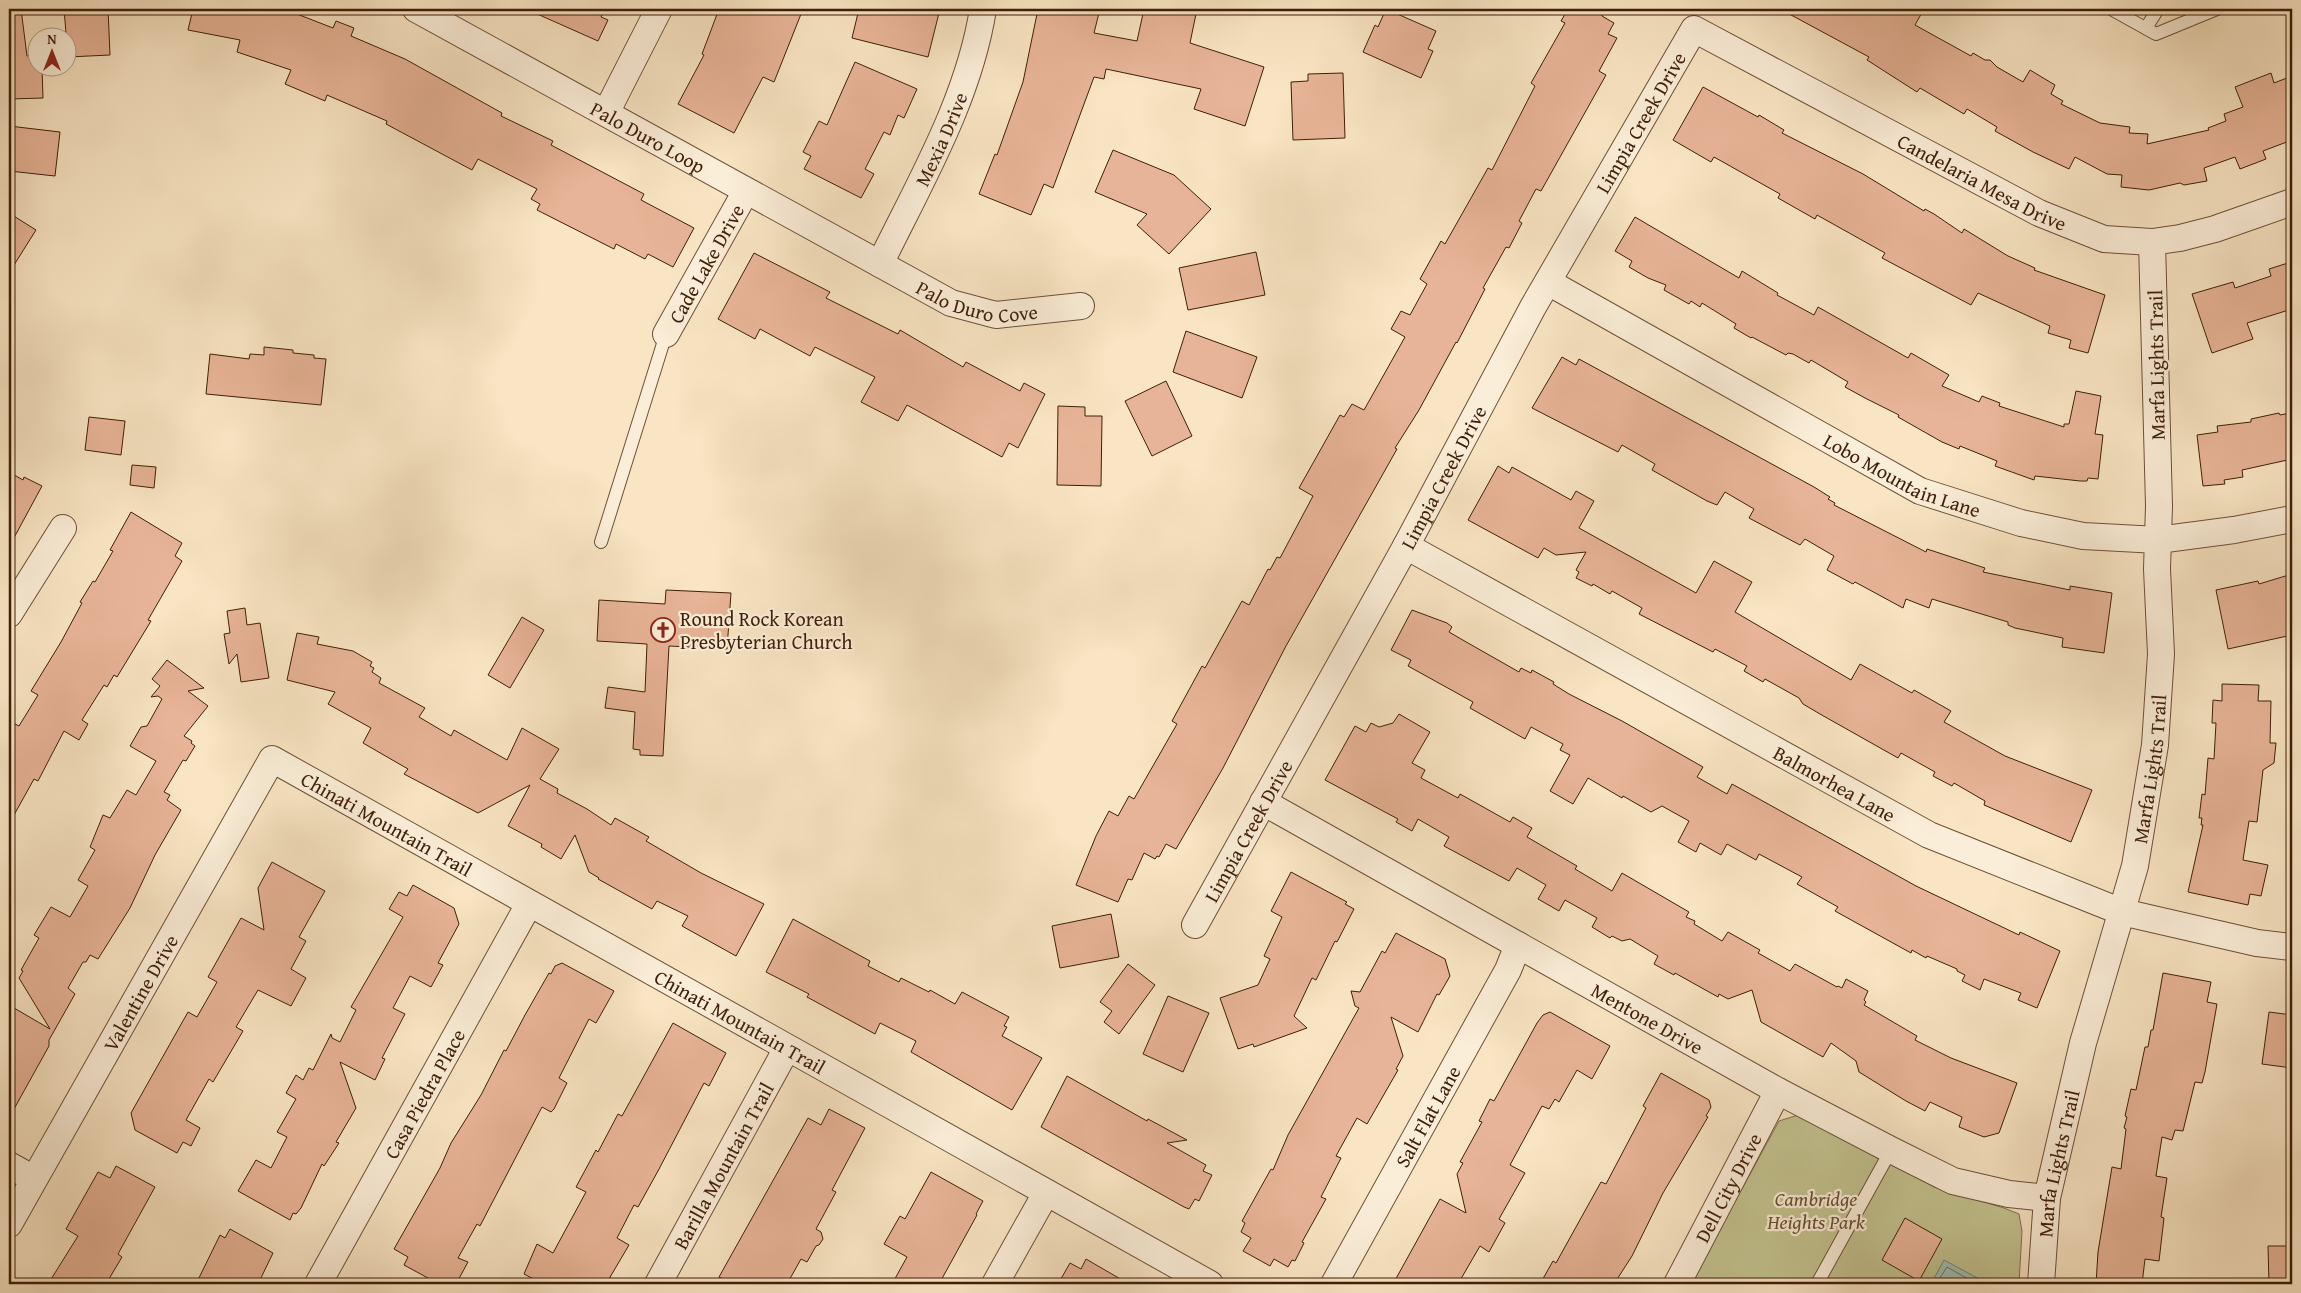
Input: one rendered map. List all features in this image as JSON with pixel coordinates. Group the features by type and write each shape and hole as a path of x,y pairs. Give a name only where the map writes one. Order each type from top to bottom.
{"street":[{"name":"Palo Duro Loop","path":"416,9 880,264"},
{"path":"606,113 660,9"},
{"name":"Mexia Drive","path":"880,264 939,146 978,44 983,9"},
{"name":"Candelaria Mesa Drive","path":"1694,29 2039,213 2104,239 2152,242 2180,238 2215,229 2292,202"},
{"name":"Limpia Creek Drive","path":"1195,925 1406,546 1548,282 1694,29"},
{"name":"Cade Lake Drive","path":"666,334 746,191"},
{"name":"Marfa Lights Trail","path":"2041,1284 2047,1198 2082,1043 2135,866 2155,745 2161,654 2152,242"},
{"name":"Palo Duro Cove","path":"880,264 951,303 996,315 1081,306"},
{"name":"Lobo Mountain Lane","path":"1548,282 1920,492 2021,523 2083,536 2158,540 2234,530 2292,519"},
{"path":"9,614 62,528"},
{"name":"Balmorhea Lane","path":"1406,546 1929,836 2122,912 2257,943 2292,947"},
{"name":"Chinati Mountain Trail","path":"272,759 1210,1284"},
{"name":"Valentine Drive","path":"9,1224 272,759"},
{"name":"Mentone Drive","path":"1263,802 1778,1091 1891,1150 1953,1181 2009,1194 2047,1198"},
{"name":"Casa Piedra Place","path":"318,1284 530,904"},
{"name":"Salt Flat Lane","path":"1334,1284 1503,979 1518,945"},
{"name":"Barilla Mountain Trail","path":"658,1284 788,1048"},
{"name":"Dell City Drive","path":"1677,1284 1778,1091"},
{"path":"9,1165 34,1179"},
{"path":"995,1284 1046,1193"}],"lane":[{"path":"2111,9 2156,34 2212,10"},
{"path":"2146,28 2158,9"},
{"path":"601,542 666,334"},
{"path":"1817,1284 1891,1150"}],"green space":[{"name":"Cambridge Heights Park","path":"1798,1115 1934,1187 2019,1214 2022,1231 2019,1284 1690,1284 1779,1121"}],"water":[{"path":"1944,1260 1983,1281 1981,1284 1931,1284"}],"building":[{"path":"9,9 21,9 28,56 28,78 42,78 43,98 9,99"},
{"path":"64,9 108,9 110,55 78,57 78,28 66,28"},
{"path":"193,9 298,9 297,14 333,28 336,21 354,28 351,36 405,59 502,113 501,116 553,141 551,145 644,194 641,200 694,228 673,267 648,254 645,259 616,244 614,249 537,210 540,204 531,199 537,189 478,159 472,170 386,124 387,121 327,95 325,101 285,84 291,70 237,52 240,40 188,30"},
{"path":"526,9 605,9 601,17 608,20 598,41"},
{"path":"719,9 803,9 774,82 763,77 734,133 678,104 704,55 702,54"},
{"path":"859,9 940,9 928,57 852,38"},
{"path":"1038,9 1100,9 1094,33 1137,41 1144,9 1197,9 1190,43 1264,67 1245,126 1194,109 1201,89 1106,69 1104,79 1094,77 1053,188 1044,184 1031,215 979,194 995,154 997,155 1023,82"},
{"path":"1386,9 1436,31 1428,49 1433,51 1421,78 1363,52 1375,25 1378,27"},
{"path":"1568,9 1600,9 1602,16 1614,23 1608,34 1617,38 1599,71 1606,75 1541,191 1536,189 1519,221 1522,223 1509,248 1506,247 1483,288 1485,289 1457,343 1395,448 1397,449 1286,646 1223,768 1176,849 1166,844 1159,857 1157,856 1155,859 1144,853 1132,880 1128,879 1118,902 1076,885 1096,836 1109,811 1118,816 1129,796 1134,799 1177,724 1172,721 1202,666 1205,668 1242,601 1249,605 1268,569 1270,570 1277,557 1280,558 1313,496 1299,488 1340,415 1344,417 1352,404 1364,410 1405,337 1391,329 1401,311 1410,315 1427,284 1420,279 1441,241 1445,244 1488,168 1492,170 1535,86 1531,83 1565,23 1561,21"},
{"path":"1780,9 1924,9 1915,25 1971,56 1973,53 1985,60 1990,60 1997,67 2023,82 2030,70 2055,85 2051,94 2063,101 2061,104 2100,123 2130,127 2129,133 2148,134 2147,144 2209,130 2208,128 2226,121 2224,114 2243,107 2235,87 2271,73 2274,83 2292,76 2292,140 2263,151 2266,159 2240,169 2235,157 2204,168 2207,181 2184,185 2180,183 2149,190 2121,187 2122,175 2107,174 2075,157 2069,169 2033,152 1995,131 1997,127 1967,109 1964,114 1920,88 1917,92 1867,60 1869,57"},
{"path":"855,62 917,89 904,118 898,115 890,135 884,132 865,169 874,174 861,198 804,169 811,156 803,152 819,121 827,125"},
{"path":"1343,73 1345,138 1293,140 1291,82 1308,81 1308,74"},
{"path":"1703,87 1758,117 1759,115 1784,130 1782,133 1863,174 1924,211 1925,209 1934,214 1962,233 1964,229 2008,256 2035,268 2034,270 2105,295 2088,353 2069,348 2071,340 2048,333 2050,326 1978,293 1971,305 1882,258 1885,253 1817,215 1815,219 1778,198 1780,194 1714,157 1711,162 1673,140"},
{"path":"9,126 60,132 55,176 9,171"},
{"path":"1113,150 1174,175 1211,209 1169,254 1137,225 1147,214 1095,192"},
{"path":"9,213 36,230 9,273"},
{"path":"1635,217 1739,278 1742,271 1778,293 1777,295 1814,315 1818,307 1908,358 1911,353 1949,375 1942,386 1979,402 1982,396 2000,403 1999,406 2064,427 2064,424 2069,424 2076,391 2101,396 2095,434 2103,435 2098,479 2088,478 2087,481 2080,481 2035,476 2034,480 1995,466 1997,461 1960,446 1959,449 1942,442 1898,417 1899,415 1845,387 1848,382 1811,360 1809,363 1793,354 1788,353 1786,355 1734,328 1736,324 1702,303 1700,307 1691,301 1689,304 1664,290 1666,285 1648,278 1629,267 1632,261 1615,251"},
{"path":"1256,252 1265,295 1188,310 1179,268"},
{"path":"754,253 830,292 826,298 898,334 900,330 963,367 966,362 1020,391 1024,383 1045,394 1018,448 1009,443 1002,457 907,405 898,421 861,402 875,377 815,347 810,356 760,329 755,339 718,319"},
{"path":"2288,263 2292,276 2292,309 2247,323 2253,339 2212,353 2192,294 2233,282 2235,288 2271,276 2269,269"},
{"path":"1186,331 1257,357 1242,398 1173,372"},
{"path":"264,347 293,350 293,353 314,355 314,358 326,359 321,405 206,394 210,354 249,359 250,354 264,355"},
{"path":"1562,357 1576,365 1579,359 1814,487 1830,497 1828,499 1835,503 1834,505 1926,552 1927,549 1985,568 1983,572 2070,590 2070,586 2112,593 2104,653 2062,647 2063,638 2015,628 2008,625 2008,622 1932,599 1929,608 1906,599 1903,608 1855,582 1853,584 1827,570 1834,556 1805,539 1800,545 1749,518 1754,509 1725,492 1717,505 1707,501 1652,470 1655,464 1622,445 1618,452 1532,408"},
{"path":"1166,381 1192,436 1152,456 1125,401"},
{"path":"1058,406 1085,407 1085,416 1102,416 1101,486 1057,485"},
{"path":"2279,413 2280,415 2290,413 2292,459 2242,470 2243,477 2224,480 2225,484 2203,486 2197,435 2218,432 2217,426 2251,422 2251,419"},
{"path":"89,417 125,421 121,455 85,450"},
{"path":"132,465 156,467 154,488 130,485"},
{"path":"1498,466 1509,473 1512,467 1571,500 1576,491 1594,501 1579,528 1696,593 1714,561 1752,582 1735,612 1851,680 1860,664 1912,693 1914,690 1951,711 1944,722 2005,756 2092,790 2071,842 1984,805 1985,801 1954,783 1952,786 1933,776 1935,772 1901,753 1898,758 1803,704 1799,698 1765,679 1763,682 1744,671 1747,666 1715,649 1713,652 1639,614 1642,608 1612,591 1610,594 1593,584 1592,586 1576,578 1579,572 1576,570 1586,552 1556,555 1544,548 1538,558 1468,520"},
{"path":"9,472 23,480 24,477 42,486 9,547"},
{"path":"131,512 182,543 175,556 182,561 148,620 151,621 117,677 114,675 107,687 104,685 82,720 88,724 79,740 64,731 38,781 34,779 9,824 9,721 19,726 38,695 31,691 61,642 82,603 80,602 93,581 95,582 113,551 110,550"},
{"path":"2292,574 2292,635 2228,649 2216,590 2258,581 2259,584"},
{"name":"Round Rock Korean Presbyterian Church","path":"666,590 731,593 727,649 669,646 663,756 640,755 640,750 633,749 635,712 605,708 608,687 645,692 647,644 597,641 599,600 665,604"},
{"path":"245,608 247,625 260,623 269,678 241,682 237,654 229,664 224,634 230,633 227,611"},
{"path":"1412,610 1447,623 1452,627 1449,632 1519,672 1521,668 1531,673 1532,670 1554,682 1553,684 1569,694 1622,721 1703,767 1697,777 1727,794 1732,784 1916,886 2019,935 2020,932 2060,951 2037,1008 2018,1000 2021,993 1984,979 1980,990 1962,981 1965,975 1957,971 1957,969 1927,956 1926,958 1912,950 1911,953 1835,911 1838,907 1797,884 1802,877 1759,854 1756,860 1727,844 1721,855 1700,843 1696,852 1678,842 1689,821 1662,806 1651,812 1588,778 1573,804 1550,791 1570,755 1560,750 1563,744 1531,727 1525,739 1470,708 1473,702 1408,666 1411,660 1391,650"},
{"path":"522,617 544,630 510,688 488,675"},
{"path":"297,633 319,637 317,644 353,651 372,662 370,666 374,668 372,672 381,678 379,683 425,708 419,717 451,736 454,730 507,760 522,728 559,749 540,779 558,789 557,793 587,809 611,825 615,818 649,837 646,841 701,873 764,904 736,956 682,926 688,916 657,901 652,909 598,879 589,872 575,835 561,859 541,847 542,844 508,826 530,785 478,813 404,774 408,769 363,743 371,728 328,704 335,692 287,680"},
{"path":"167,660 204,688 188,691 208,706 184,736 192,741 191,743 195,746 186,761 183,760 164,792 170,795 167,800 181,810 155,855 130,908 98,959 90,955 86,962 83,962 68,988 75,994 9,1118 9,1005 50,1029 19,978 23,971 21,970 39,938 34,935 51,907 70,917 88,886 78,880 95,850 90,847 103,815 110,818 127,790 136,795 156,761 130,746 141,727 147,726 162,699 158,696 151,697 160,686 152,679"},
{"path":"2222,684 2259,685 2258,701 2271,701 2270,743 2276,743 2274,763 2263,770 2257,822 2249,821 2243,860 2268,865 2261,896 2250,894 2248,905 2188,892 2203,825 2201,825 2202,818 2199,818 2202,794 2205,795 2208,758 2214,759 2216,723 2212,723 2213,700 2222,701"},
{"path":"1399,714 1430,732 1412,763 1425,770 1421,778 1458,798 1460,794 1510,822 1513,817 1532,828 1527,837 1577,866 1575,869 1612,891 1622,873 1689,912 1686,917 1695,921 1694,924 1722,941 1728,932 1760,950 1758,953 1790,971 1795,964 1842,988 1846,979 1868,991 1864,1005 1917,1036 1915,1040 1951,1058 2017,1083 1999,1133 1984,1137 1959,1127 1962,1117 1930,1102 1925,1111 1859,1072 1856,1061 1831,1043 1823,1057 1761,1022 1752,990 1728,999 1719,994 1718,997 1675,973 1674,975 1654,964 1658,956 1630,939 1622,941 1612,936 1610,938 1592,927 1597,918 1565,900 1559,911 1538,899 1546,885 1517,868 1509,881 1444,846 1449,837 1418,819 1412,831 1396,822 1398,819 1325,780 1355,726 1366,732 1371,723 1379,727 1393,723"},
{"path":"272,862 325,891 299,937 306,941 291,969 306,978 291,1006 258,990 236,1027 243,1031 213,1082 209,1079 186,1120 200,1128 191,1146 183,1142 177,1153 135,1130 131,1113 188,1012 197,1017 217,982 208,977 241,918 264,930 258,888"},
{"path":"1291,872 1347,902 1345,904 1354,909 1337,942 1335,941 1316,980 1312,978 1294,1016 1307,1028 1254,1047 1253,1044 1238,1049 1220,998 1258,985 1270,959 1264,956 1282,917 1271,911"},
{"path":"413,885 454,908 459,924 438,963 443,965 431,987 410,976 393,1008 405,1014 382,1058 385,1059 375,1080 340,1062 356,1108 336,1142 339,1143 324,1166 322,1164 301,1208 296,1214 293,1213 290,1220 238,1191 256,1160 271,1168 287,1137 277,1132 296,1099 286,1093 296,1075 303,1080 309,1068 313,1070 331,1034 332,1038 340,1042 356,1010 351,1007 403,917 389,909 399,892 407,896"},
{"path":"1111,914 1119,957 1060,968 1052,926"},
{"path":"793,919 870,961 868,966 899,982 901,978 929,992 930,990 955,1004 962,992 1009,1017 1004,1026 1007,1027 1002,1036 1042,1058 1012,1110 911,1052 916,1041 880,1023 875,1034 807,997 809,994 766,972"},
{"path":"1396,933 1445,959 1450,976 1439,995 1437,994 1418,1032 1391,1017 1403,1056 1396,1069 1398,1070 1367,1124 1357,1118 1336,1156 1341,1158 1321,1197 1326,1199 1302,1242 1304,1243 1295,1261 1292,1260 1288,1267 1274,1259 1270,1266 1243,1251 1251,1238 1241,1232 1245,1223 1242,1221 1271,1169 1273,1170 1288,1135 1359,1008 1355,1006 1351,991 1360,992 1382,951 1385,953"},
{"path":"562,963 614,991 596,1023 589,1019 559,1078 567,1083 554,1109 551,1112 542,1107 480,1226 477,1224 458,1258 468,1262 456,1284 439,1284 404,1265 408,1257 394,1249 440,1168 451,1143 481,1095 504,1050 506,1051 549,973 551,974 555,966"},
{"path":"1128,964 1155,985 1119,1034 1104,1022 1112,1011 1100,1002"},
{"path":"2163,973 2211,982 2207,1002 2217,1004 2205,1072 2202,1083 2195,1082 2183,1131 2175,1130 2172,1140 2162,1137 2156,1176 2167,1178 2161,1217 2164,1218 2159,1261 2145,1259 2142,1284 2096,1284 2098,1252 2112,1167 2121,1169 2126,1129 2124,1128 2127,1117 2125,1116 2131,1089 2136,1090 2145,1047 2148,1047 2151,1030 2153,1030"},
{"path":"1168,996 1209,1013 1183,1072 1143,1054"},
{"path":"1550,1012 1610,1046 1592,1079 1577,1070 1559,1102 1555,1099 1549,1109 1542,1106 1510,1165 1525,1173 1499,1219 1505,1223 1489,1252 1480,1246 1458,1284 1393,1284 1440,1199 1466,1213 1457,1174 1463,1163 1460,1162 1482,1122 1479,1121 1490,1099 1494,1101 1537,1023 1543,1015"},
{"path":"2269,1012 2292,1015 2292,1068 2262,1064"},
{"path":"673,1023 726,1053 709,1086 704,1083 638,1207 634,1205 617,1238 629,1245 606,1284 543,1284 524,1274 537,1244 553,1253 586,1192 576,1187 596,1150 598,1152 618,1114 622,1116"},
{"path":"1661,1073 1709,1100 1711,1107 1706,1116 1708,1117 1663,1193 1632,1256 1614,1284 1540,1284 1553,1261 1556,1263 1601,1182 1606,1184 1646,1108 1643,1106"},
{"path":"1067,1076 1147,1121 1148,1119 1187,1140 1167,1143 1206,1165 1203,1171 1212,1175 1199,1201 1195,1199 1189,1209 1184,1207 1041,1127"},
{"path":"829,1109 865,1128 832,1190 836,1192 816,1229 821,1232 823,1239 816,1246 807,1262 801,1259 787,1284 732,1284 719,1277 808,1118 821,1125"},
{"path":"116,1166 155,1187 118,1254 122,1257 106,1284 48,1284 78,1236 66,1229 98,1172 110,1178"},
{"path":"931,1172 983,1201 939,1284 892,1284 907,1257 884,1244 900,1216 905,1219"},
{"path":"1905,1218 1942,1239 1919,1281 1882,1260"},
{"path":"230,1229 273,1253 258,1284 196,1284 220,1235 225,1238"},
{"path":"2268,1246 2292,1246 2292,1284 2269,1284"},
{"path":"1086,1259 1129,1284 1058,1284 1070,1263 1081,1269"}],"place":[{"name":"Round Rock Korean Presbyterian Church","path":"663,630"}]}
